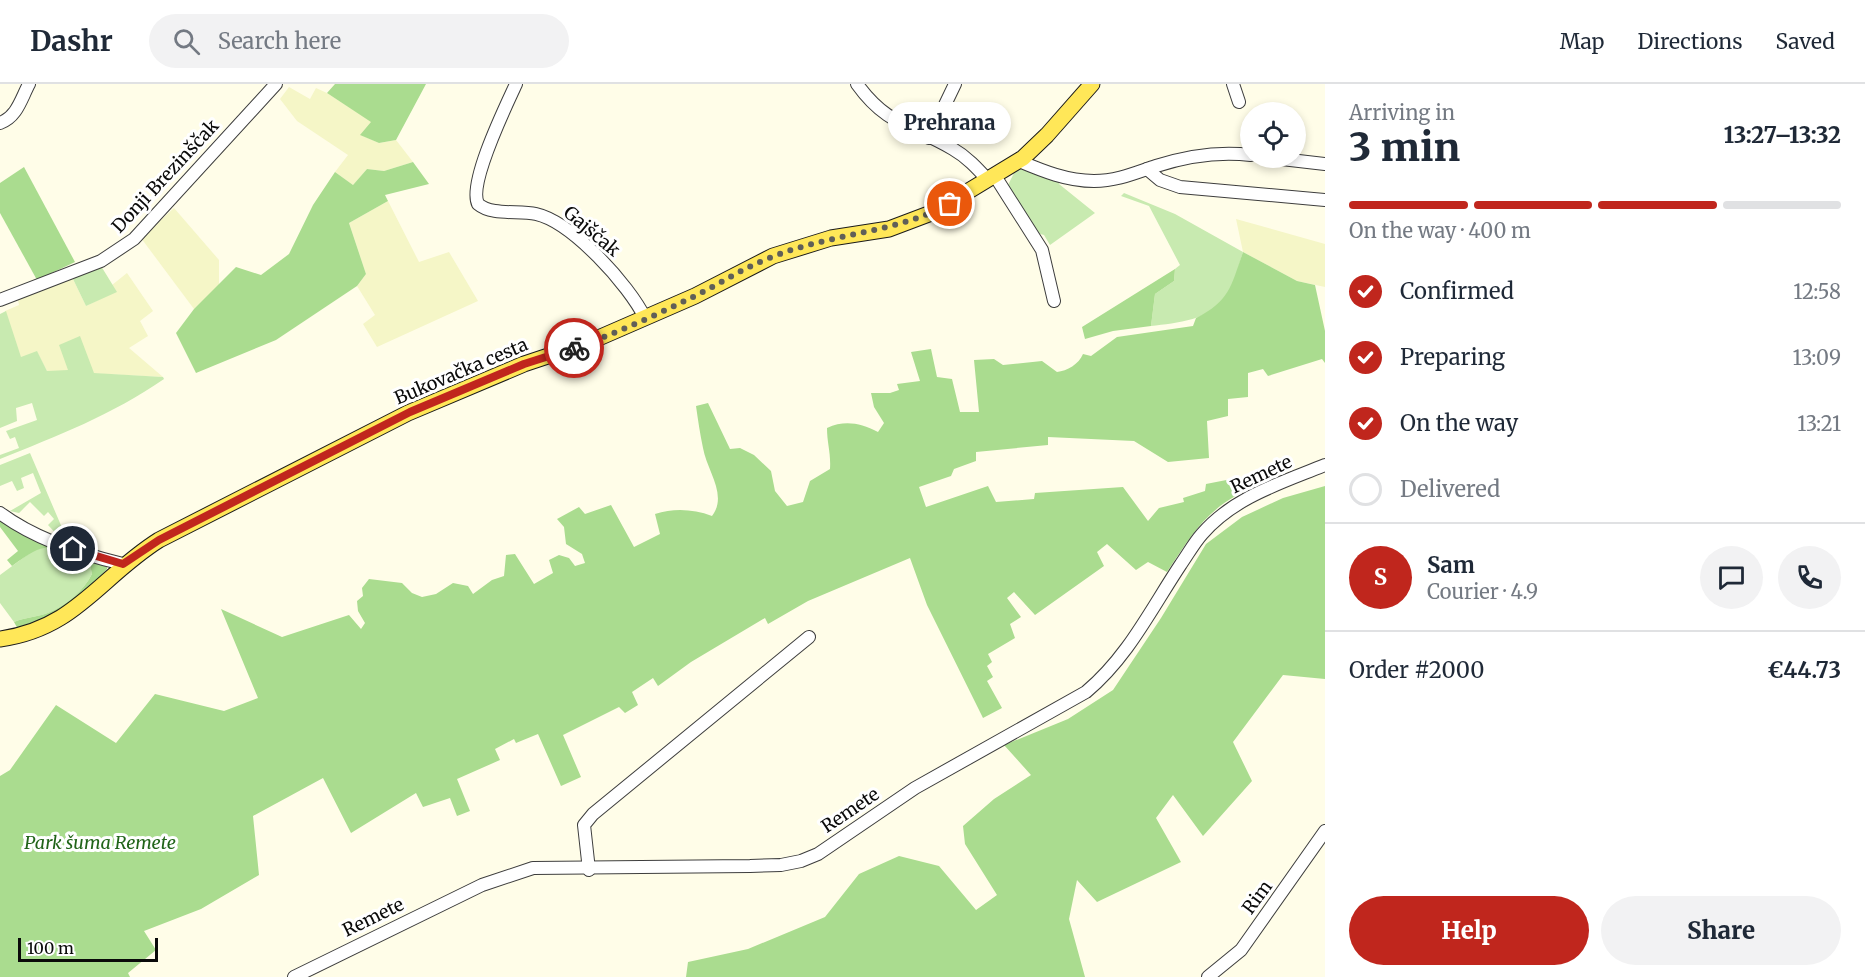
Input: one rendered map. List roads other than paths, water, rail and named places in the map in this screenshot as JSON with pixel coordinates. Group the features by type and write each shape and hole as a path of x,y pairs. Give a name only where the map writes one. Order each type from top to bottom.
{"main road":[{"name":"Bukovačka cesta","path":"0,639 32,633 75,610 123,564 159,540 408,413 524,364 579,347 773,256 831,238 889,228 920,218 1019,161 1047,135 1092,84"}],"street":[{"path":"0,123 9,120 29,84"},
{"name":"Donji Brezinščak","path":"0,300 101,261 134,239 276,84"},
{"name":"Gajščak","path":"516,84 493,136 476,188 478,204 491,210 534,213 555,222 622,282 645,318"},
{"path":"857,84 888,117 962,155 991,178 1042,250 1054,301"},
{"path":"929,138 956,84"},
{"path":"1233,84 1239,102"},
{"path":"1019,161 1044,171 1083,180 1130,176 1147,169 1204,154 1240,155"},
{"path":"1306,162 1325,164"},
{"path":"1147,169 1160,180 1180,186 1325,200"},
{"name":"Remete","path":"294,977 472,889 515,872 533,868 589,870 781,865 818,854 915,788 1086,692 1109,673 1134,641 1149,611 1202,534 1243,500 1325,465"},
{"path":"0,513 38,534 87,555 123,564"},
{"path":"589,870 584,825 593,814 809,637"},
{"name":"Rim","path":"1208,977 1241,950 1321,845 1325,831"}],"place":[{"name":"Prehrana","path":"950,204"}],"park label":[{"name":"Park šuma Remete","path":"100,842"}]}
